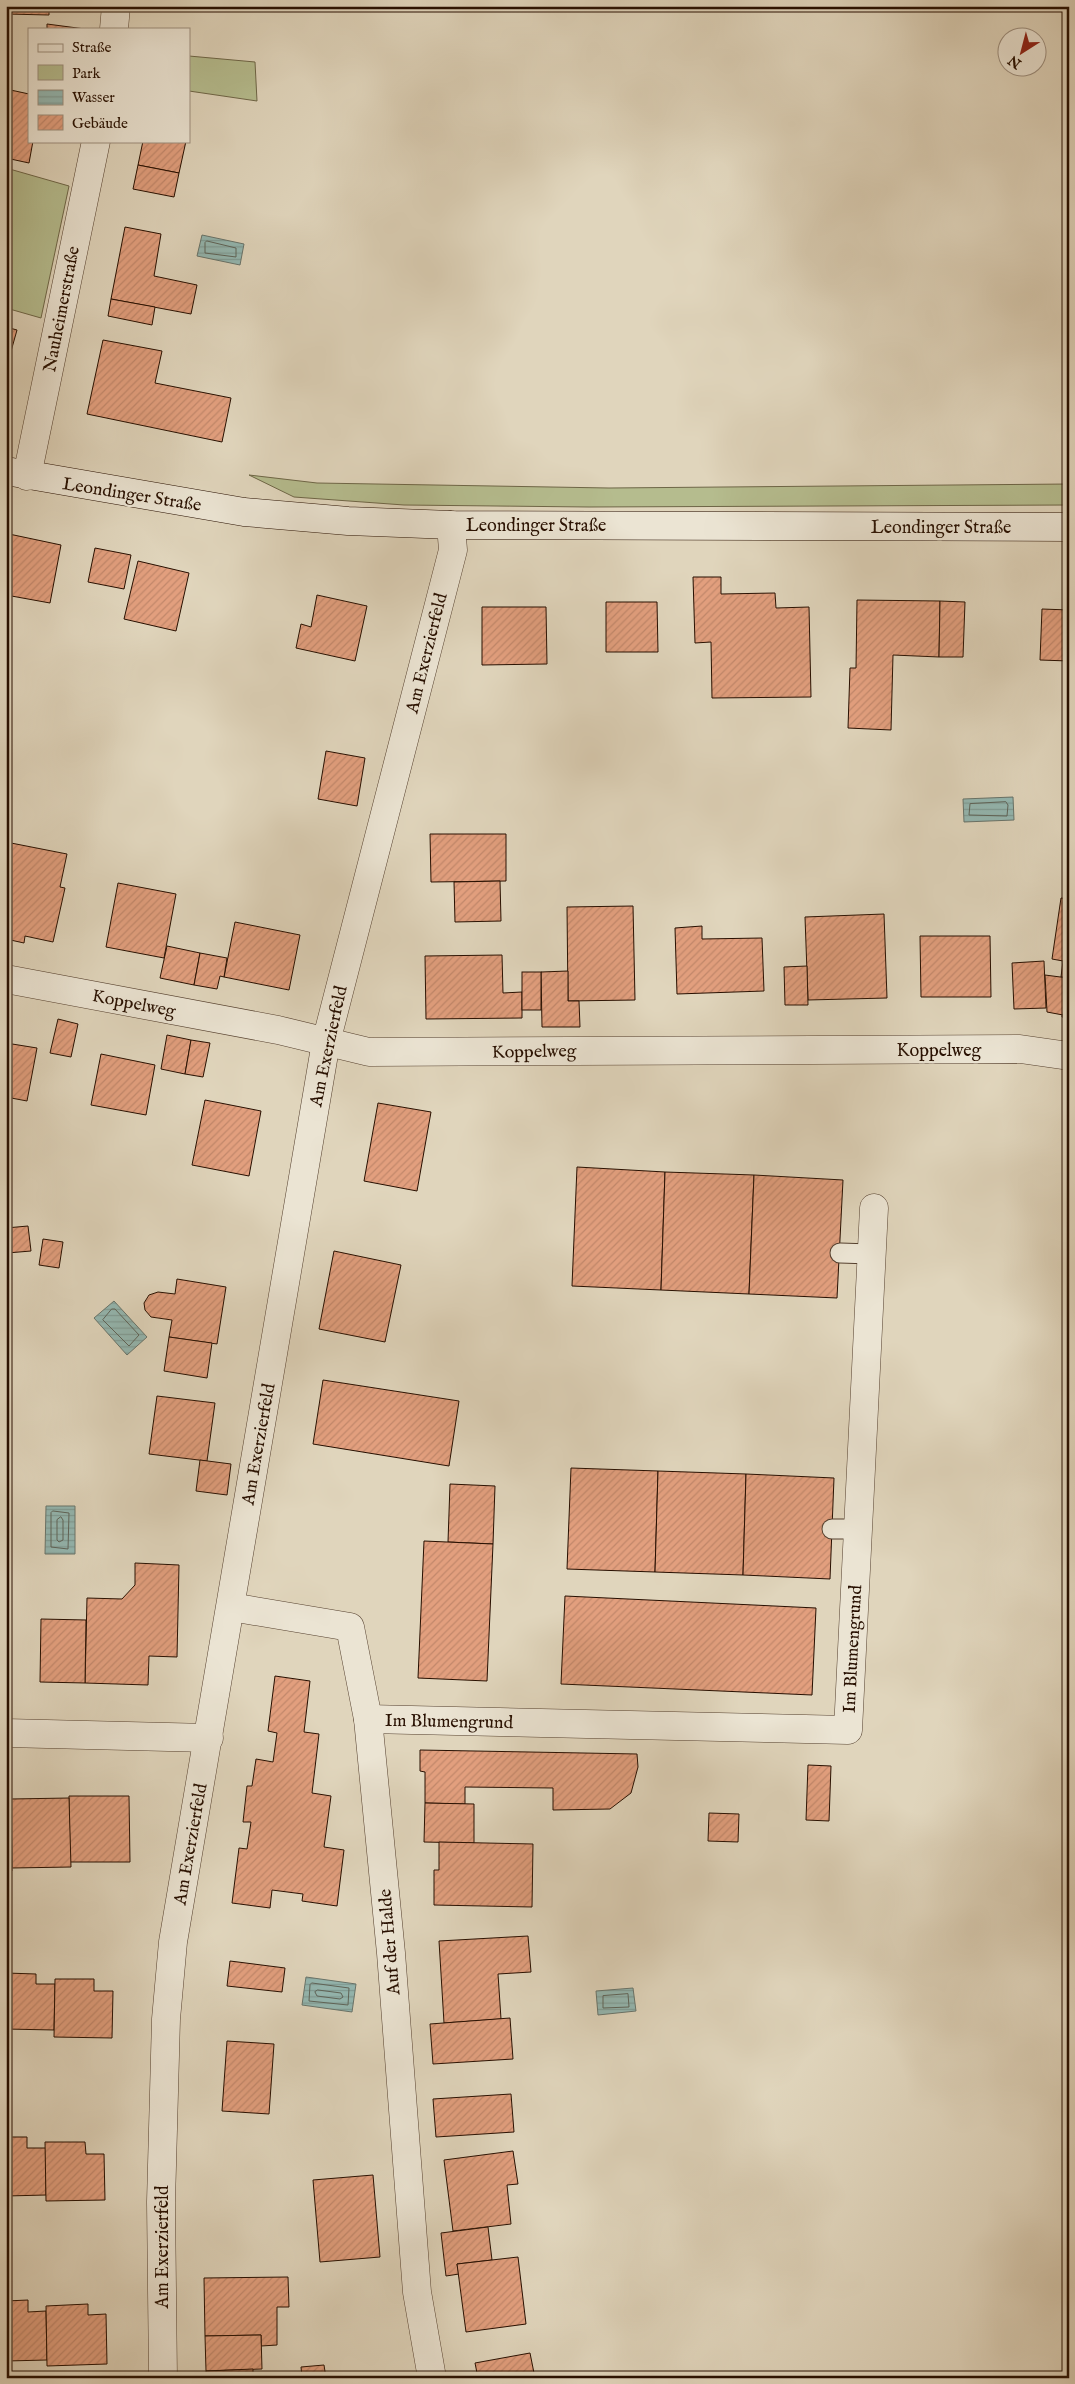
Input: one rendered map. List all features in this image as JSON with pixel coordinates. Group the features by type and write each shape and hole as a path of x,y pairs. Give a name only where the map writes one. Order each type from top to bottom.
{"street":[{"path":"114,28 116,6"},
{"name":"Nauheimerstraße","path":"17,474 96,142"},
{"name":"Leondinger Straße","path":"17,474 244,512 348,521 451,525 1069,527"},
{"name":"Am Exerzierfeld","path":"163,2378 161,2213 166,2019 174,1942 326,1042 453,550 451,525"},
{"name":"Koppelweg","path":"6,980 278,1030 369,1052 1020,1049 1069,1056"},
{"name":"Im Blumengrund","path":"368,1719 848,1730 845,1529 874,1208"},
{"name":"Auf der Halde","path":"231,1607 350,1627 368,1719 391,1953 417,2292 432,2378"},
{"path":"6,1733 209,1738"}],"lane":[{"path":"840,1253 871,1254"}],"green space":[{"path":"190,56 255,62 257,101 190,91"},
{"path":"6,168 69,186 41,318 6,308"},
{"path":"249,475 317,483 609,488 1069,484 1069,505 589,507 404,505 294,497"}],"water":[{"path":"202,235 244,244 240,265 197,256"},
{"path":"1013,797 1014,820 964,822 963,799"},
{"path":"114,1301 147,1337 127,1355 94,1318"},
{"path":"46,1506 75,1506 75,1554 45,1554"},
{"path":"306,1977 356,1984 352,2012 302,2005"},
{"path":"633,1988 636,2011 598,2015 596,1991"}],"building":[{"path":"6,6 49,6 49,15 6,14"},
{"path":"159,6 217,6 217,11 159,10"},
{"path":"47,24 77,28 47,28"},
{"path":"6,89 28,94 28,142 33,142 29,163 6,158"},
{"path":"143,142 186,142 179,173 138,165"},
{"path":"138,165 179,173 174,197 133,189"},
{"path":"125,227 161,234 154,276 197,285 191,314 111,299"},
{"path":"111,299 155,307 152,325 108,316"},
{"path":"6,327 17,330 6,369"},
{"path":"103,340 162,351 155,383 231,398 222,442 87,414"},
{"path":"9,534 61,545 50,603 6,595 6,549"},
{"path":"95,548 131,555 124,589 88,582"},
{"path":"138,561 189,573 176,631 124,619"},
{"path":"693,577 721,577 721,594 775,593 776,608 809,607 811,697 712,698 711,642 695,643"},
{"path":"317,595 367,606 355,661 296,648 301,624 311,627"},
{"path":"857,600 940,601 939,657 893,655 891,730 848,728 850,668 856,668"},
{"path":"940,601 965,602 963,657 939,657"},
{"path":"606,602 657,602 658,652 606,652"},
{"path":"482,607 546,607 547,664 482,665"},
{"path":"1042,609 1069,610 1069,661 1040,660"},
{"path":"326,751 365,758 357,806 318,799"},
{"path":"430,834 506,834 506,881 431,882"},
{"path":"11,843 67,854 60,887 65,888 53,942 25,936 24,943 6,939 6,865"},
{"path":"500,881 501,921 455,922 454,882"},
{"path":"118,883 176,894 164,958 106,947"},
{"path":"1061,898 1069,899 1069,1018 1062,1017 1068,978 1061,977 1063,961 1052,959"},
{"path":"633,906 635,1000 568,1001 567,907"},
{"path":"884,914 887,998 808,1000 805,917"},
{"path":"235,922 300,935 289,990 224,977"},
{"path":"702,926 702,939 762,938 764,991 677,994 675,928"},
{"path":"920,936 990,936 991,997 921,997"},
{"path":"167,946 200,953 194,985 160,978"},
{"path":"200,953 227,958 224,977 220,976 217,989 194,985"},
{"path":"502,955 503,993 522,992 522,1018 426,1019 425,956"},
{"path":"1044,961 1046,1008 1014,1009 1012,963"},
{"path":"807,966 808,1005 785,1005 784,967"},
{"path":"568,971 568,1001 579,1001 580,1027 542,1027 541,972"},
{"path":"522,972 541,972 541,1010 522,1010"},
{"path":"1045,975 1068,978 1063,1015 1047,1012"},
{"path":"58,1019 78,1024 71,1057 50,1053"},
{"path":"167,1035 191,1040 185,1074 161,1069"},
{"path":"191,1040 210,1043 203,1077 185,1074"},
{"path":"6,1043 37,1048 27,1101 6,1097"},
{"path":"101,1054 155,1065 146,1115 91,1105"},
{"path":"205,1100 261,1111 249,1176 192,1165"},
{"path":"378,1103 431,1112 417,1191 364,1181"},
{"path":"577,1167 665,1172 661,1290 572,1286"},
{"path":"665,1172 754,1175 749,1294 661,1290"},
{"path":"754,1175 843,1180 837,1298 749,1294"},
{"path":"28,1226 31,1251 7,1253 6,1228"},
{"path":"43,1239 63,1242 59,1268 39,1265"},
{"path":"334,1251 401,1265 385,1342 319,1329"},
{"path":"177,1279 226,1287 217,1344 169,1337 172,1320 151,1317 145,1310 144,1303 149,1295 158,1292 175,1294"},
{"path":"169,1337 212,1343 207,1378 164,1371"},
{"path":"323,1380 459,1401 449,1466 313,1444"},
{"path":"157,1396 215,1403 207,1461 149,1454"},
{"path":"200,1460 231,1464 227,1495 196,1491"},
{"path":"571,1468 658,1471 655,1572 567,1569"},
{"path":"658,1471 746,1474 743,1575 655,1572"},
{"path":"746,1474 834,1478 830,1579 743,1575"},
{"path":"450,1484 495,1486 493,1544 448,1542"},
{"path":"424,1541 493,1544 487,1681 418,1678"},
{"path":"135,1563 179,1565 177,1657 149,1656 148,1685 85,1683 87,1598 122,1599 135,1585"},
{"path":"565,1596 816,1608 812,1695 561,1684"},
{"path":"41,1619 86,1620 85,1683 40,1682"},
{"path":"275,1676 310,1681 304,1732 319,1734 312,1793 331,1796 324,1847 344,1850 337,1906 302,1901 303,1894 272,1890 270,1908 232,1903 239,1848 247,1849 251,1822 243,1822 247,1786 252,1786 256,1759 273,1762 277,1733 268,1731"},
{"path":"420,1750 637,1754 638,1767 631,1793 610,1809 553,1810 553,1788 465,1787 465,1804 425,1803 425,1772 420,1771"},
{"path":"808,1765 831,1766 829,1821 806,1820"},
{"path":"69,1796 129,1796 130,1862 70,1862"},
{"path":"69,1798 71,1867 12,1868 11,1799"},
{"path":"6,1803 11,1803 12,1871 6,1871"},
{"path":"425,1803 474,1804 474,1843 424,1842"},
{"path":"709,1813 739,1814 738,1842 708,1841"},
{"path":"439,1842 533,1844 532,1907 434,1905 434,1870 439,1870"},
{"path":"528,1936 531,1972 498,1974 501,2019 444,2023 439,1941"},
{"path":"230,1961 285,1968 282,1992 227,1986"},
{"path":"6,1973 36,1974 36,1984 55,1984 54,2030 6,2029"},
{"path":"55,1979 94,1979 94,1991 113,1991 112,2038 54,2037"},
{"path":"510,2018 513,2059 433,2064 430,2024"},
{"path":"227,2041 274,2044 269,2114 222,2111"},
{"path":"511,2094 514,2132 436,2137 433,2099"},
{"path":"6,2137 27,2137 27,2148 46,2148 46,2195 6,2196"},
{"path":"45,2142 85,2142 86,2154 104,2154 105,2200 46,2201"},
{"path":"513,2151 518,2184 507,2185 511,2224 453,2231 444,2160"},
{"path":"373,2175 380,2257 320,2262 313,2180"},
{"path":"488,2227 492,2260 457,2264 459,2274 446,2276 441,2233"},
{"path":"518,2257 526,2324 466,2332 457,2264"},
{"path":"288,2277 289,2307 277,2307 277,2345 261,2346 261,2335 205,2336 204,2278"},
{"path":"28,2300 28,2312 46,2311 47,2360 6,2361 6,2301"},
{"path":"88,2304 88,2315 106,2314 107,2364 47,2366 46,2306"},
{"path":"261,2335 262,2369 206,2371 205,2336"},
{"path":"530,2353 535,2378 478,2378 475,2363"},
{"path":"324,2365 326,2378 302,2378 301,2367"},
{"path":"253,2369 253,2378 206,2378 206,2371"}]}
